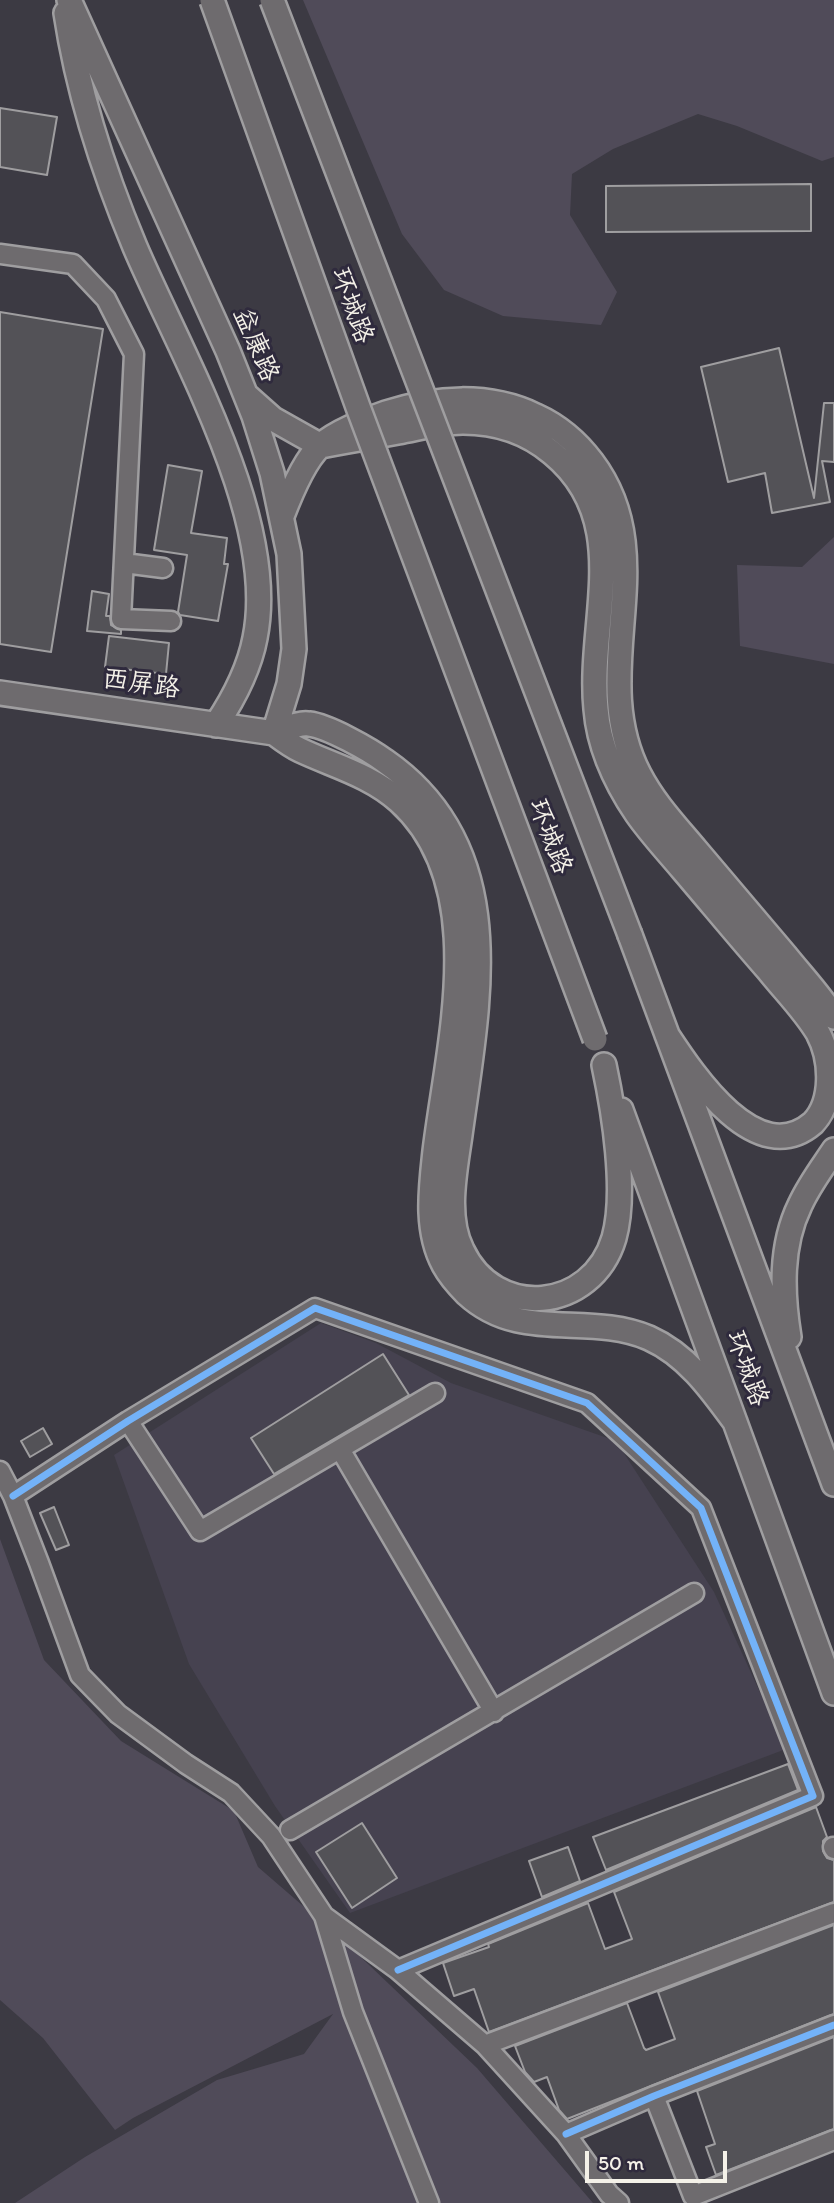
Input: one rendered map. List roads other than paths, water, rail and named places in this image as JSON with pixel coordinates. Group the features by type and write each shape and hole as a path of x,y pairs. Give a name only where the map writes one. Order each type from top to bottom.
{"main road":[{"name":"益康路","path":"67,0 246,396 272,473 292,582 294,649 289,684 274,733"},
{"name":"益康路","path":"67,0 76,64 111,184 135,247 218,433 251,535 259,588 255,639 243,678 216,725"},
{"name":"环城路","path":"212,0 362,418 595,1039 834,1693"},
{"name":"环城路","path":"272,0 630,935 834,1484"},
{"path":"246,396 273,419 321,446 445,423 489,424 519,433 546,448 568,468 586,493 597,521 603,552 595,696 599,727 612,769 628,800 649,831 817,1032 829,1068 830,1091 826,1106 815,1121 799,1131 784,1136 763,1134 745,1125 718,1101 667,1035"},
{"path":"282,516 297,482 321,446 384,413 423,403 460,399 492,402 519,409 557,427 578,446 605,482 619,515 623,533 626,582 618,650 617,693 623,733 638,773 667,817 772,939 834,1017"},
{"name":"西屏路","path":"0,693 274,733"},
{"path":"274,733 308,723 343,737 382,758 414,784 434,805 451,830 461,852 469,876 476,915 478,976 455,1179 454,1221 459,1244 470,1264 510,1296 533,1299 567,1293 593,1276 608,1254 616,1232 619,1196 615,1139 604,1065"},
{"path":"274,733 299,750 353,772 391,795 424,830 442,865 452,904 456,966 452,1025 434,1164 431,1215 437,1250 447,1270 479,1304 508,1319 617,1329 657,1342 676,1353 695,1371 738,1430"},
{"path":"798,1389 785,1311 787,1245 800,1203 834,1150"}],"street":[{"path":"0,254 73,264 106,299 134,354 121,619 171,621"},
{"path":"124,563 163,568"},
{"path":"13,1496 128,1420 315,1308 587,1403 701,1508 813,1796 398,1970"},
{"path":"128,1420 200,1531 435,1392"},
{"path":"340,1449 494,1712"},
{"path":"0,1471 13,1496 80,1675 118,1714 231,1793 271,1836 324,1916 353,2012 429,2203"},
{"path":"290,1830 694,1593"},
{"path":"485,2045 834,1913"},
{"path":"324,1916 398,1970 485,2045 566,2134 609,2194 619,2203"},
{"path":"566,2134 834,2025"},
{"path":"654,2096 693,2196 834,2140"}]}
